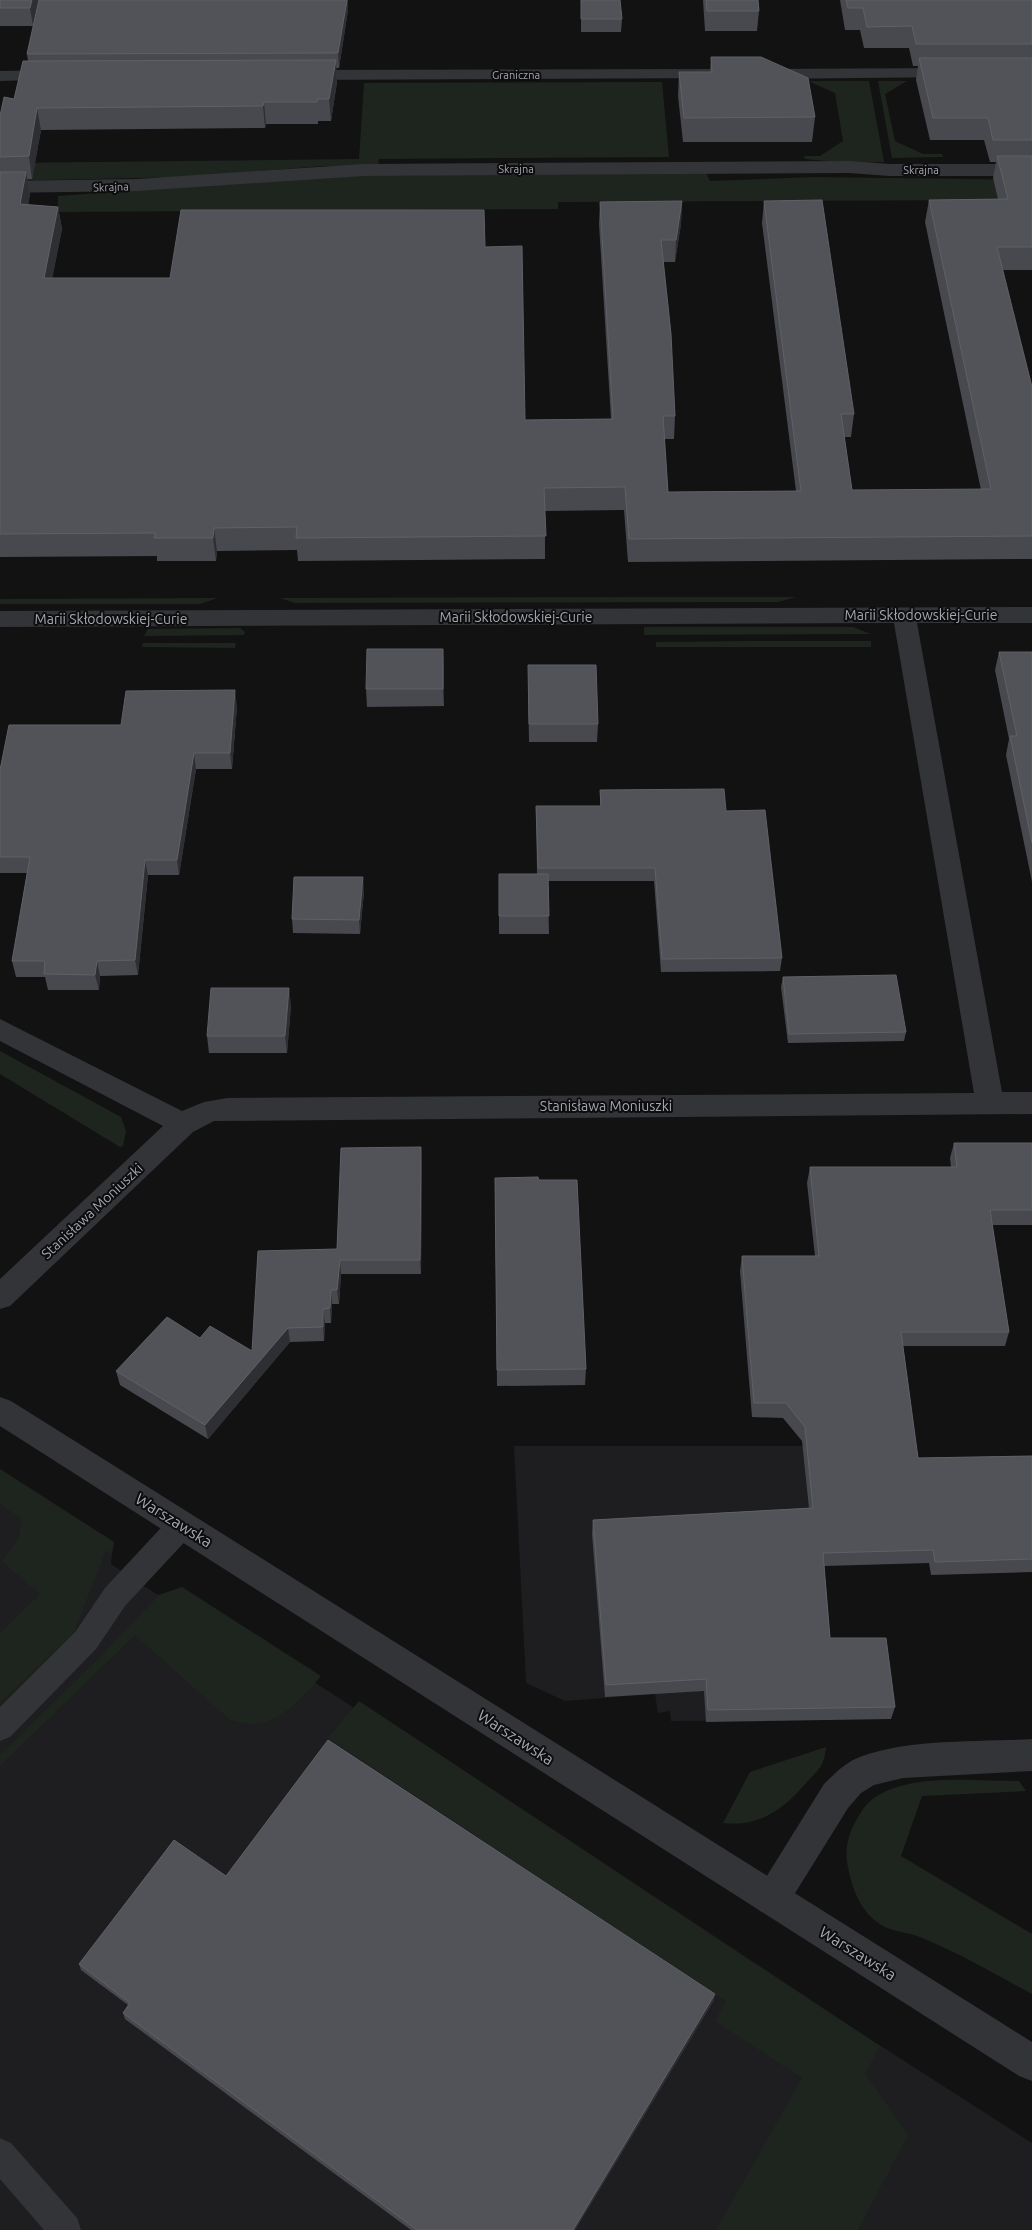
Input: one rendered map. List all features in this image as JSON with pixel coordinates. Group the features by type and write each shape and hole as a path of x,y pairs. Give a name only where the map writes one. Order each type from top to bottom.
{"street":[{"name":"Graniczna","path":"285,75 966,73"},
{"path":"0,76 69,76"},
{"name":"Skrajna","path":"0,187 137,186 363,170 839,167 890,170 1032,170"},
{"name":"Marii Skłodowskiej-Curie","path":"0,619 1032,615"},
{"path":"904,616 990,1104"},
{"path":"0,1029 183,1124"},
{"name":"Stanisława Moniuszki","path":"0,1298 183,1124 197,1114 227,1109 1032,1103"},
{"name":"Warszawska","path":"0,1410 1032,2063"},
{"path":"772,1899 836,1796 848,1782 864,1772 903,1762 1032,1755"}],"lane":[{"path":"0,1727 86,1640 115,1597 182,1525"},
{"path":"0,2154 65,2230"}],"shaded area":[{"path":"808,81 869,81 884,162 850,163 805,159 804,156 820,156 843,141 835,93"},
{"path":"878,81 907,81 885,94 895,141 923,154 942,154 943,157 892,158"},
{"path":"662,82 669,157 379,159 378,166 323,166 183,177 0,181 0,163 359,159 364,83"},
{"path":"706,172 710,181 814,177 1032,180 1032,210 998,200 558,202 558,209 58,212 58,196 344,176"},
{"path":"796,597 778,602 295,603 280,598"},
{"path":"218,598 200,604 0,604 0,599"},
{"path":"644,627 853,627 871,634 644,635"},
{"path":"240,628 245,632 244,635 144,636 148,629"},
{"path":"871,641 871,647 656,647 656,642"},
{"path":"143,643 236,643 235,648 142,647"},
{"path":"0,1051 121,1117 126,1131 123,1146 120,1147 0,1074"},
{"path":"514,1446 808,1446 835,1720 671,1721 670,1711 658,1713 655,1694 565,1701 526,1683"},
{"path":"0,1469 114,1542 112,1554 106,1550 74,1632 0,1703 0,1634 40,1594 2,1561 18,1540 22,1520 0,1503"},
{"path":"0,1483 106,1549 112,1554 111,1564 158,1595 171,1591 177,1594 1032,2143 1032,2230 0,2230"},
{"path":"182,1587 321,1676 302,1697 281,1714 257,1723 243,1723 229,1719 135,1635 0,1766 0,1755 100,1657 159,1595"},
{"path":"359,1701 880,2046 865,2074 908,2135 858,2230 716,2230 802,2078 715,2021 726,2001 328,1738"},
{"path":"826,1747 824,1759 818,1771 789,1801 769,1815 748,1823 723,1823 750,1772"},
{"path":"927,1781 1019,1781 1026,1791 922,1796 901,1856 1032,1934 1032,1994 949,1950 920,1937 881,1925 870,1916 860,1903 847,1862 847,1845 850,1834 861,1812 874,1798 892,1789"}],"building":[{"path":"0,0 32,0 30,8 0,8"},
{"path":"39,0 347,0 338,53 27,54"},
{"path":"581,0 620,0 622,19 581,19"},
{"path":"706,0 758,0 759,11 707,11"},
{"path":"846,0 1032,0 1032,44 916,44 912,26 867,27 863,8 848,8"},
{"path":"711,57 761,57 808,78 815,117 684,118 679,72 712,72"},
{"path":"919,58 1032,58 1032,140 993,140 988,118 933,118"},
{"path":"336,60 329,99 317,99 317,102 264,102 263,106 37,108 29,156 0,157 0,116 4,97 14,99 23,61"},
{"path":"997,156 1032,156 1032,247 997,247 1032,387 1032,536 629,539 625,487 544,488 546,536 296,538 297,527 214,528 213,538 154,538 155,533 0,534 0,172 26,172 20,204 58,207 44,278 170,278 181,210 484,210 485,247 522,246 525,420 613,419 600,202 682,201 676,240 661,240 671,334 675,416 663,416 668,492 801,491 764,201 822,200 854,414 841,414 852,490 991,489 929,200 1008,199"},
{"path":"367,649 443,649 443,689 366,689"},
{"path":"999,652 1032,652 1032,843 1010,736 1017,736"},
{"path":"528,665 596,665 598,724 529,724"},
{"path":"235,690 230,753 194,753 177,860 145,860 135,960 97,961 95,975 44,974 45,961 12,961 30,857 0,857 0,770 9,725 121,725 126,691"},
{"path":"724,789 726,811 765,810 782,958 662,959 655,868 538,868 536,806 601,806 600,790"},
{"path":"499,874 548,874 549,916 499,916"},
{"path":"294,877 363,877 359,920 292,919"},
{"path":"896,975 906,1032 789,1034 783,977"},
{"path":"211,988 289,988 285,1036 207,1036"},
{"path":"954,1143 1032,1143 1032,1210 990,1210 1009,1332 901,1332 918,1458 1032,1456 1032,1559 935,1562 933,1550 823,1553 830,1638 886,1638 895,1707 708,1710 706,1679 606,1685 593,1520 813,1508 805,1427 786,1403 754,1403 742,1256 819,1256 810,1167 957,1167"},
{"path":"421,1147 420,1260 340,1260 337,1290 331,1290 330,1308 323,1309 323,1327 288,1328 205,1425 116,1371 167,1317 200,1338 210,1326 252,1351 258,1251 337,1249 341,1148"},
{"path":"538,1177 539,1180 577,1180 586,1369 497,1370 495,1178"},
{"path":"328,1740 715,1994 573,2230 417,2230 123,2013 130,2003 79,1964 174,1840 226,1876"}]}
